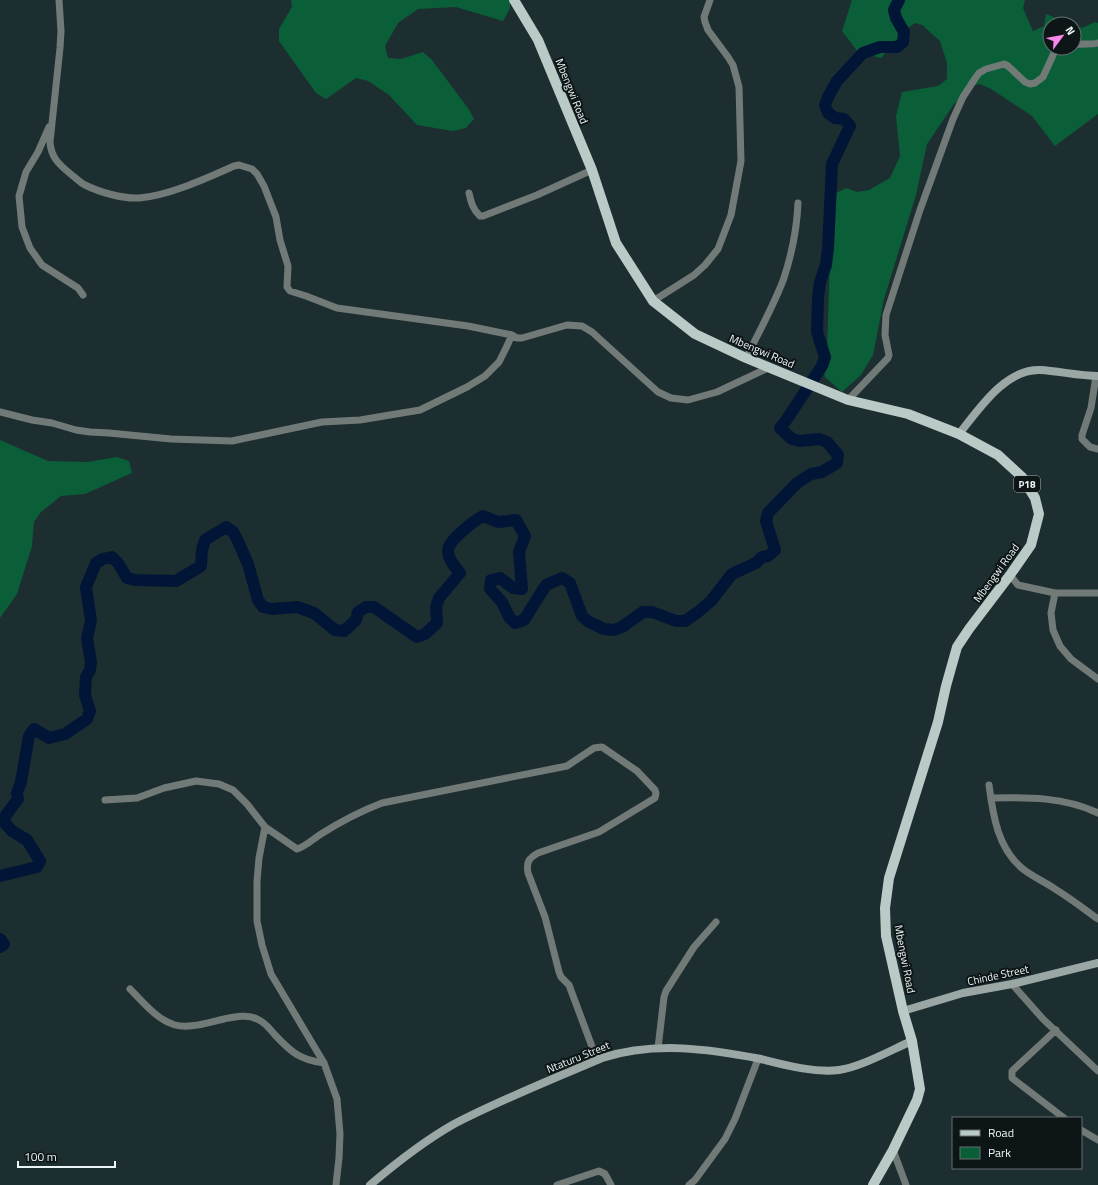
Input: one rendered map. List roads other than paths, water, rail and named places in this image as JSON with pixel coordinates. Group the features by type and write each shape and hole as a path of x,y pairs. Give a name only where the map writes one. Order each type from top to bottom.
{"main road":[{"name":"Mbengwi Road","path":"514,0 538,40 592,170 616,243 653,301 695,334 746,358 848,400 908,414 960,434 998,455 1022,477 1035,498 1039,514 1031,545 957,647 949,672 938,722 889,878 885,908 886,936 903,1011 912,1041 920,1089 917,1100 893,1150 873,1185"}],"street":[{"path":"59,0 60,48 50,142 50,150 53,156 64,169 84,184 96,190 125,198 159,195 203,180 234,166 239,165 252,169 257,174 264,186 276,217 280,240 288,266 287,287 290,291 337,308 468,326 512,335 517,338 567,326 582,326 592,332 658,392 671,398 688,400 717,392 770,367"},
{"path":"653,301 694,275 705,265 718,249 731,215 741,161 739,87 733,66 704,22 704,17 710,0"},
{"path":"1082,43 1098,43"},
{"path":"848,400 888,358 889,355 885,335 886,316 920,210 953,119 963,97 979,73 986,69 1004,64 1025,82 1030,84 1035,83 1044,77 1052,56"},
{"path":"52,115 47,134 26,172 19,196 22,227 30,248 42,265 78,288 83,295"},
{"path":"469,193 474,209 480,216 483,216 537,196 592,170"},
{"path":"746,358 784,278 793,245 798,203"},
{"path":"0,412 32,420 52,423 76,430 97,433 171,439 232,441 322,422 360,420 420,410 485,376 499,362 512,335"},
{"path":"960,434 993,393 1003,383 1020,374 1039,370 1097,376 1091,408 1082,439 1090,448 1098,449"},
{"path":"1010,575 1018,585 1055,593 1098,593"},
{"path":"1055,593 1051,613 1053,630 1060,646 1071,659 1098,679"},
{"path":"105,800 137,798 164,788 196,781 219,784 233,790 247,804 265,827 297,850 320,834 357,814 382,803 567,766 586,753 602,747 637,771 655,790 656,796 653,800 599,832 538,853 532,857 527,867 545,917 559,972 561,977 569,985 597,1060"},
{"path":"989,786 994,821 1007,851 1015,862 1024,870 1056,889 1098,919"},
{"path":"991,798 1024,797 1071,802 1098,813"},
{"path":"265,827 259,858 257,881 258,920 262,945 271,974 324,1063 337,1099 340,1134 336,1185"},
{"path":"658,1048 666,991 694,947 716,922"},
{"name":"Chinde Street","path":"903,1011 963,994 1012,984 1098,963"},
{"path":"1012,984 1098,1071"},
{"path":"130,989 154,1013 176,1025 196,1025 232,1017 249,1016 258,1019 266,1024 287,1048 311,1062 324,1063"},
{"path":"1056,1030 1012,1070 1011,1074 1012,1078 1063,1117"},
{"name":"Ntaturu Street","path":"370,1185 413,1150 453,1125 493,1104 614,1054 658,1048 687,1048 719,1051 801,1068 839,1070 866,1062 912,1041"},
{"path":"689,1185 695,1180 724,1139 735,1119 744,1099 758,1059"},
{"path":"1082,1131 1098,1140"},
{"path":"893,1150 906,1185"},
{"path":"557,1185 599,1171 605,1174 611,1185"}],"waterway":[{"path":"0,876 37,867 40,861 27,840 12,831 4,822 6,815 18,799 17,793 21,782 29,736 34,729 49,738 65,734 87,719 90,711 85,695 86,677 90,670 91,662 87,638 91,621 86,587 96,563 103,559 112,557 118,563 127,578 135,580 176,581 201,566 202,550 205,540 226,527 233,532 237,539 248,564 258,600 263,607 272,609 297,607 314,613 335,630 344,631 356,620 358,612 366,607 374,607 417,637 425,634 437,623 436,607 439,598 460,573 449,557 449,547 462,531 483,516 498,522 516,520 525,536 519,552 522,589 513,588 500,578 491,580 490,589 502,602 509,617 515,623 524,620 546,585 562,578 570,583 582,616 589,622 604,629 614,630 622,627 643,612 652,612 676,621 685,621 711,601 732,574 756,563 762,557 768,556 775,550 766,521 768,513 797,483 811,474 822,472 837,463 838,455 827,442 819,439 800,441 792,439 780,428 822,366 825,357 817,332 818,298 820,282 826,265 828,248 832,164 850,126 844,119 835,118 828,113 825,105 837,81 863,53 880,47 897,47 903,42 904,32 896,18 894,10 899,0"},
{"path":"0,939 4,944 0,947"}]}
